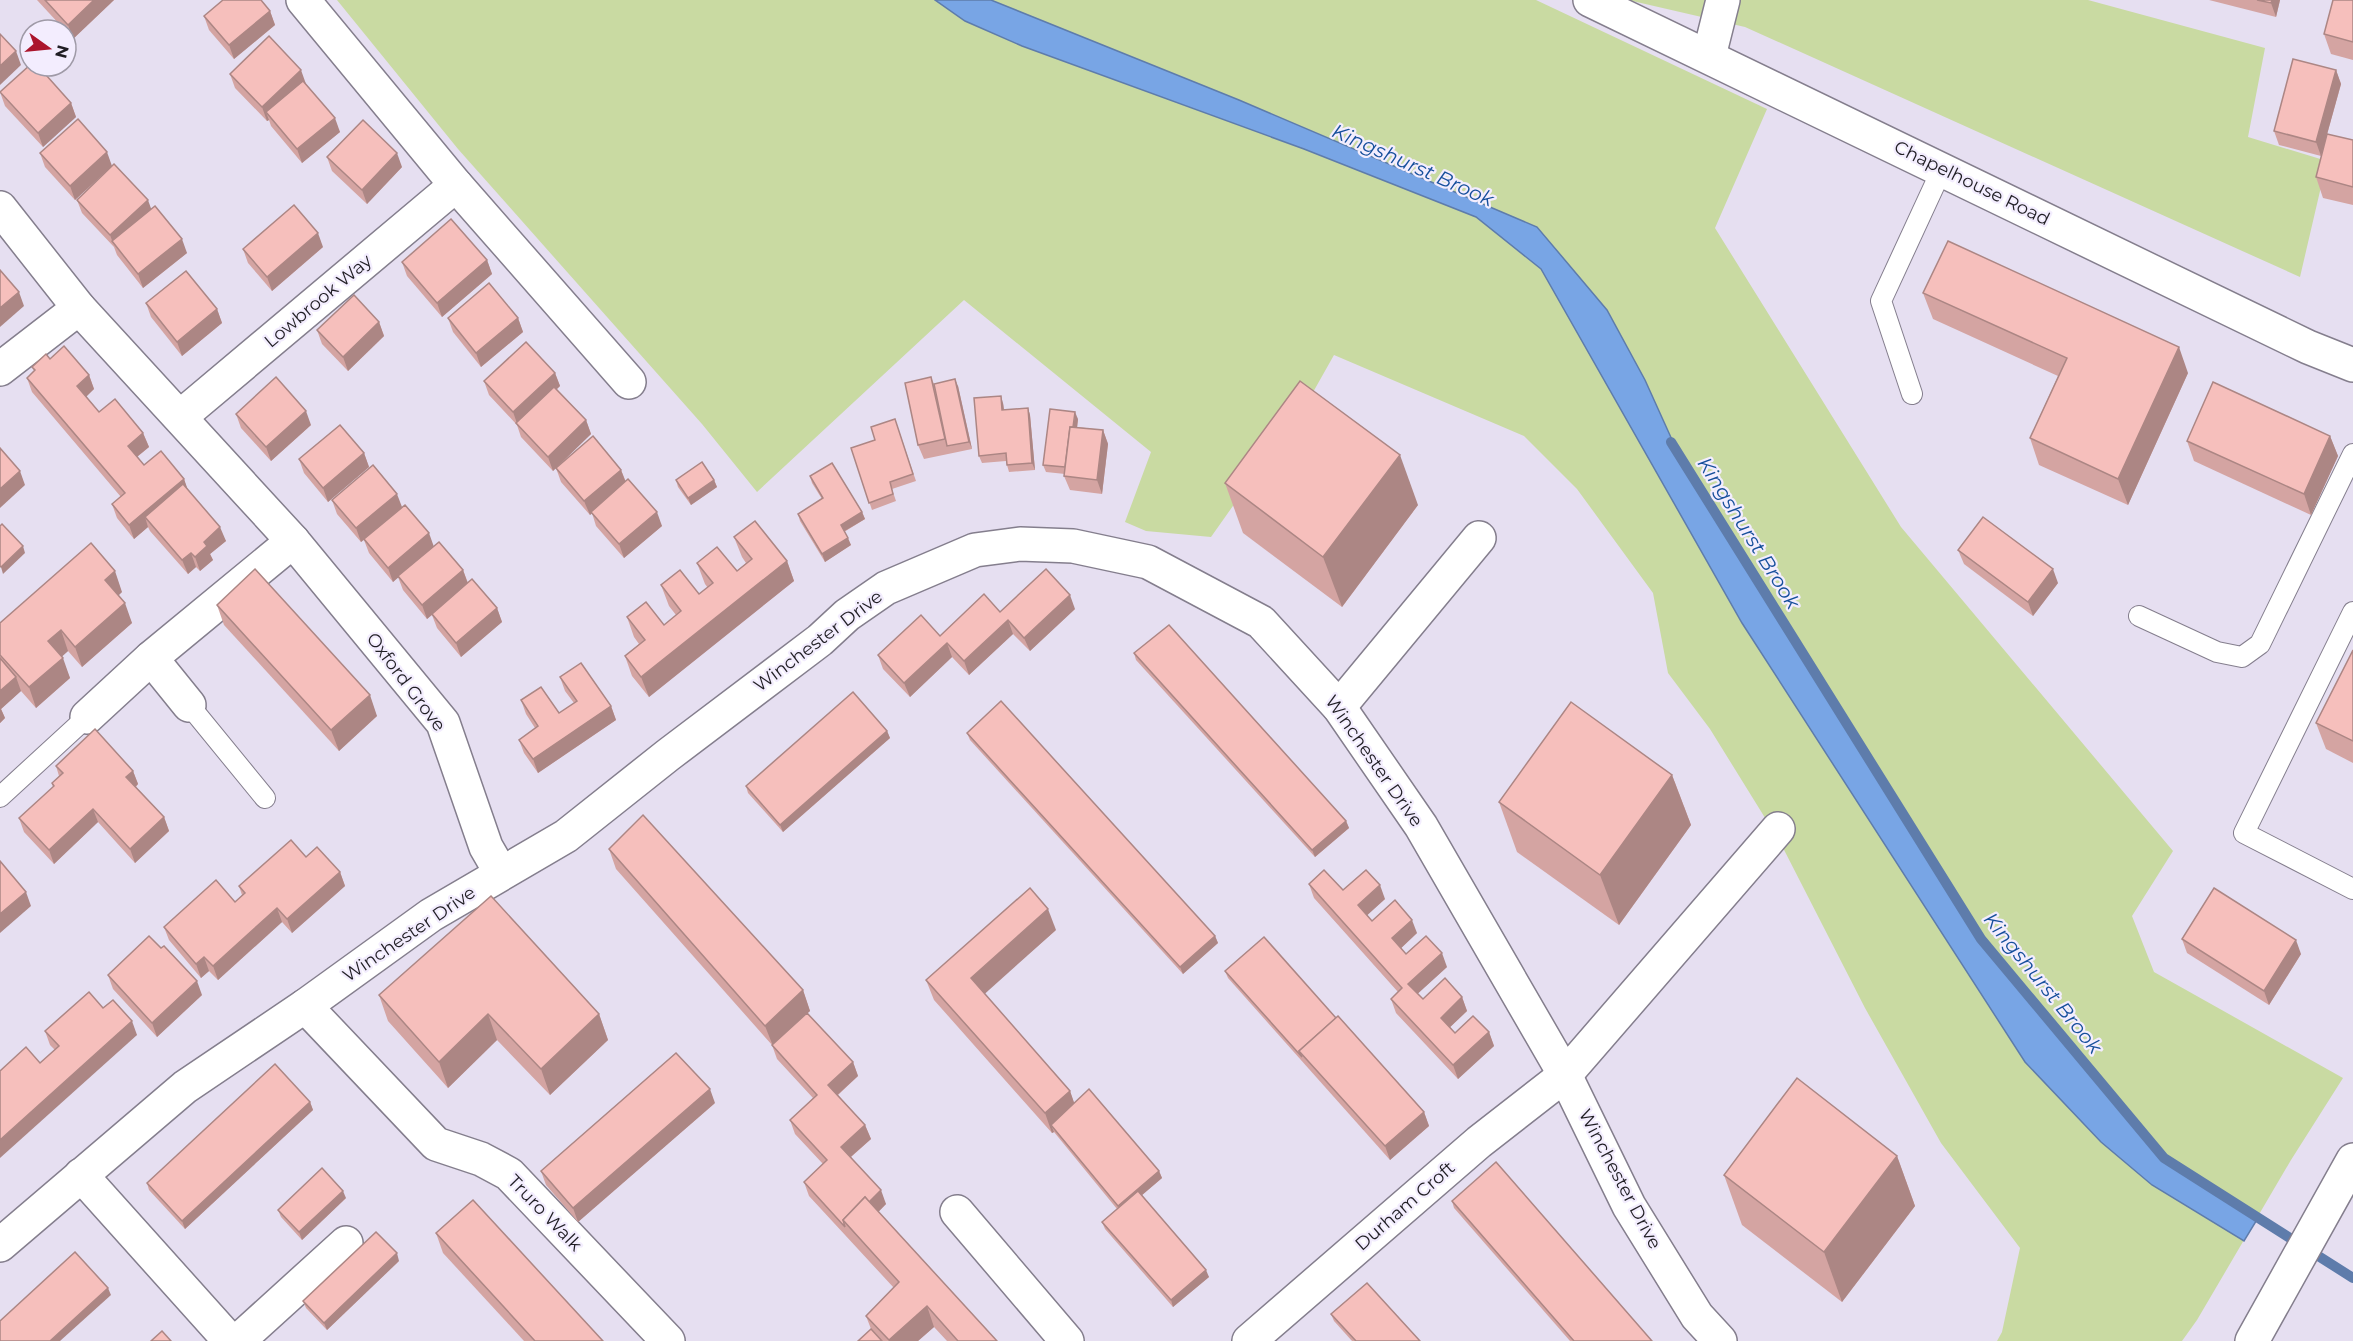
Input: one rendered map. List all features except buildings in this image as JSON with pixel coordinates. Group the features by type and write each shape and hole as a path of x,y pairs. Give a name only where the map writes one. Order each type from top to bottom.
{"street":[{"path":"303,0 456,185 629,382"},
{"name":"Chapelhouse Road","path":"1590,0 2308,347 2353,365"},
{"path":"1709,56 1723,0"},
{"name":"Lowbrook Way","path":"180,417 456,185"},
{"name":"Oxford Grove","path":"0,208 79,308 293,541 443,723 486,847 501,873"},
{"path":"0,369 79,308"},
{"path":"1339,707 1479,538"},
{"path":"87,717 152,658 293,541"},
{"name":"Winchester Drive","path":"0,1245 184,1087 305,1006 431,915 566,836 668,755 820,640 848,615 886,588 975,550 1020,544 1073,546 1148,562 1261,622 1339,707 1421,826 1565,1075 1629,1206 1697,1316 1720,1341"},
{"path":"152,658 189,705"},
{"name":"Durham Croft","path":"1249,1341 1479,1142 1565,1075 1778,829"},
{"name":"Truro Walk","path":"305,1006 436,1144 481,1159 509,1174 668,1341"},
{"path":"2254,1337 2353,1160"},
{"path":"81,1175 230,1341"},
{"path":"957,1212 1067,1341"},
{"path":"238,1341 345,1243"}],"lane":[{"path":"1912,394 1881,301 1942,169"},
{"path":"2139,616 2217,652 2242,657 2260,644 2353,454"},
{"path":"2353,612 2244,832 2353,889"},
{"path":"189,705 264,798"},
{"path":"0,797 87,717"}],"green space":[{"path":"337,0 1536,0 1767,109 1715,228 1901,527 2173,851 2132,916 2154,972 2343,1078 2291,1160 2197,1320 2182,1341 1997,1341 2002,1332 2020,1248 1941,1143 1865,1008 1780,842 1710,729 1668,673 1653,593 1577,489 1524,436 1334,355 1312,394 1211,537 1146,531 1125,522 1151,452 964,300 757,492 702,424 458,149"},
{"path":"1628,0 2088,0 2265,48 2248,137 2327,161 2300,277 1745,27"}],"water":[{"path":"935,0 991,0 1239,100 1537,227 1607,310 1645,380 1678,453 1981,939 2164,1158 2258,1218 2244,1241 2152,1185 2101,1142 2025,1062 1742,623 1541,269 1476,217 1304,149 1022,46 965,21"}],"waterway":[{"name":"Kingshurst Brook","path":"1671,442 1981,939 2164,1158 2353,1278"}]}
